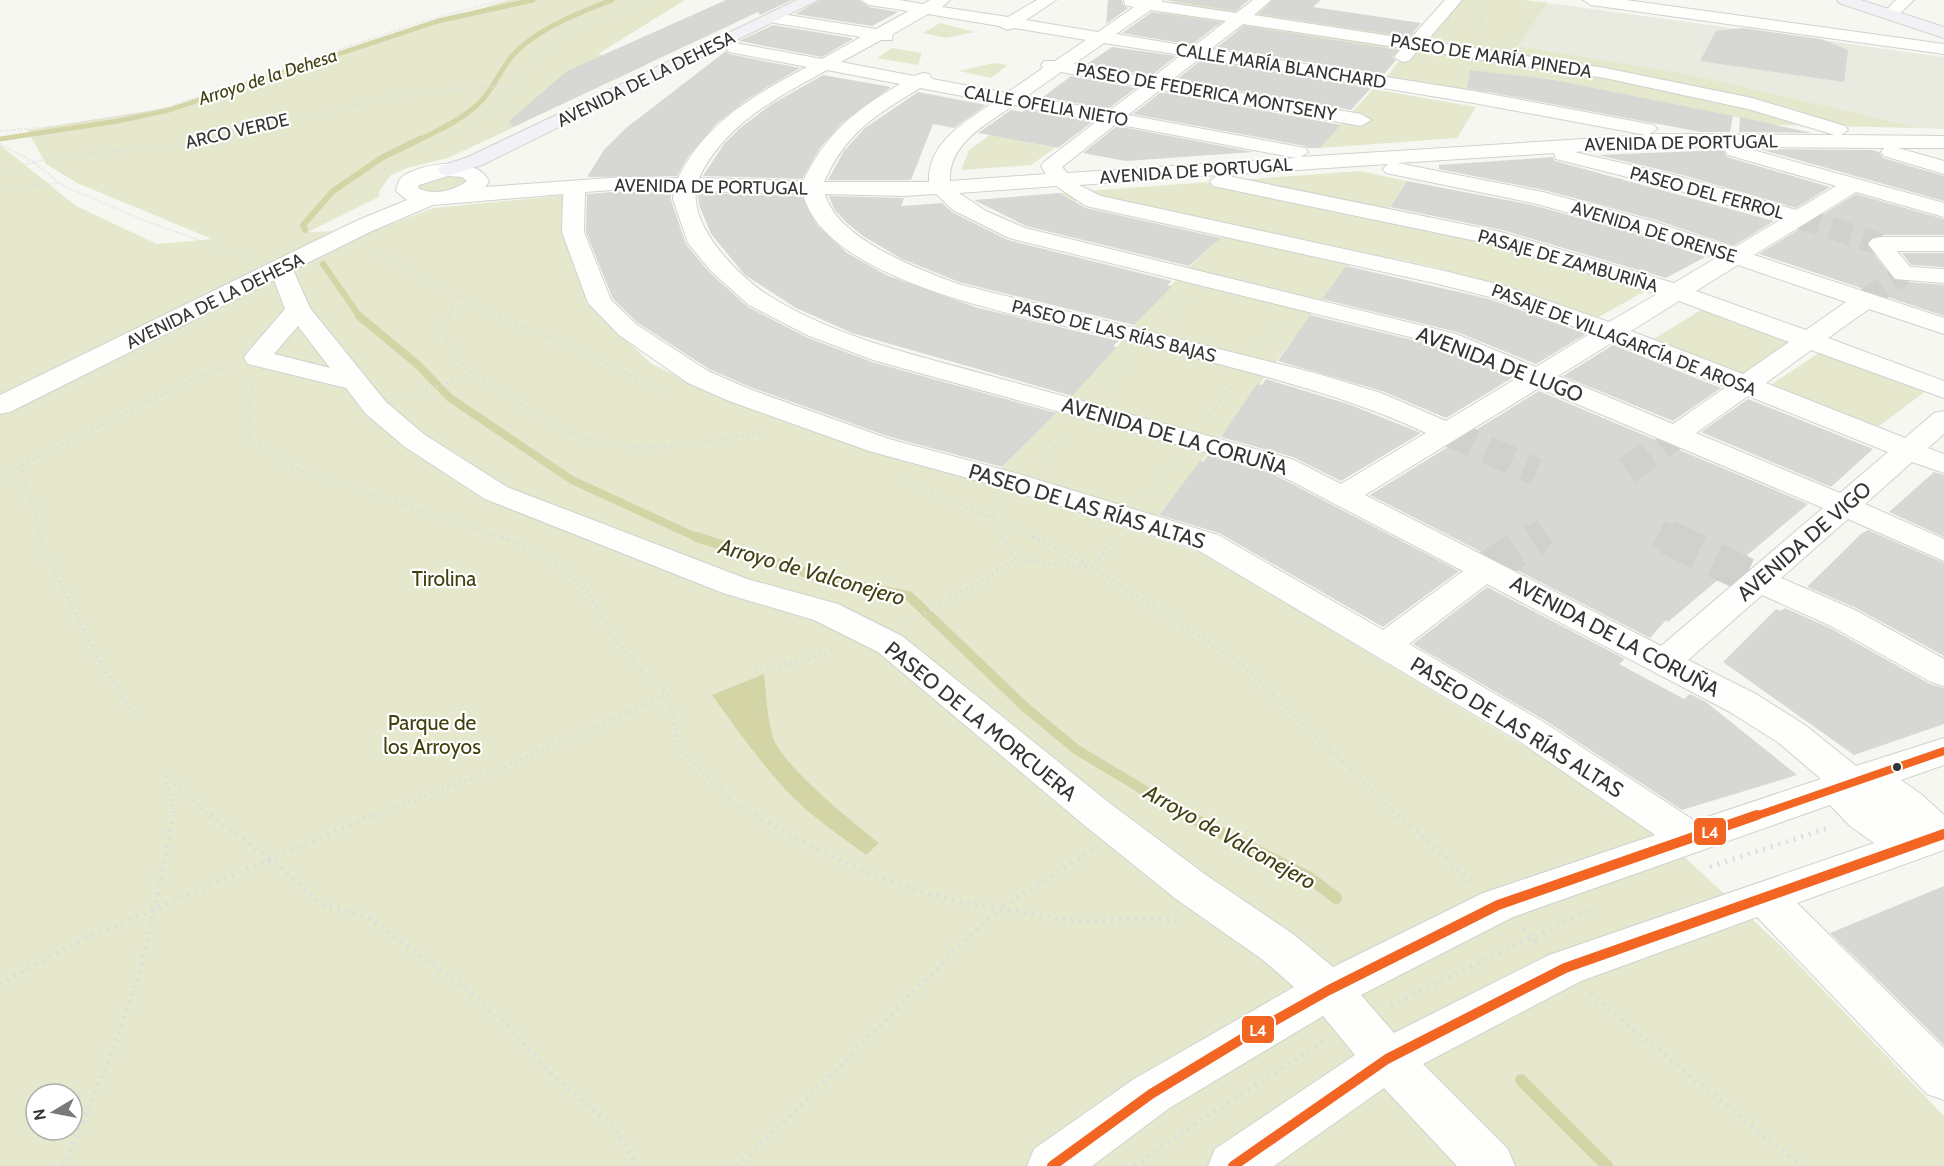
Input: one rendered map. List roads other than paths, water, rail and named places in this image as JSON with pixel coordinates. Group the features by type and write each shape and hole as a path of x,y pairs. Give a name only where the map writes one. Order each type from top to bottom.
{"main road":[{"name":"AVENIDA DE LA DEHESA","path":"477,179 735,48 810,0"},
{"name":"AVENIDA DE LA DEHESA","path":"448,170 475,161 783,19 831,0"},
{"path":"1845,0 1944,33"},
{"path":"1863,0 1900,5 1944,27"}],"street":[{"name":"CALLE MARÍA BLANCHARD","path":"869,0 934,4 1009,24 1382,82 1684,137"},
{"path":"1009,24 1048,0"},
{"name":"PASEO DE MARÍA PINEDA","path":"1116,0 1151,2 1240,18 1605,73 1752,104 1944,168"},
{"path":"1058,178 1051,166 1263,0"},
{"path":"1361,158 1361,120 1382,82 1454,0"},
{"path":"1591,0 1878,38 1944,49"},
{"path":"941,185 937,175 940,160 948,146 966,129 1151,2"},
{"path":"687,181 699,158 728,123 770,94 882,36 934,4"},
{"path":"783,19 882,36"},
{"path":"1878,38 1926,41 1934,35 1918,24"},
{"name":"CALLE OFELIA NIETO","path":"735,48 920,80 1011,100 1325,158"},
{"name":"PASEO DE FEDERICA MONTSENY","path":"1055,66 1361,120"},
{"path":"812,187 830,146 843,130 920,80"},
{"path":"1684,137 1944,210"},
{"name":"AVENIDA DE PORTUGAL","path":"477,179 500,184 622,177 812,187 941,185 1325,158 1361,158 1684,137"},
{"name":"AVENIDA DE PORTUGAL","path":"1058,178 1181,173 1361,158 1684,137 1944,140"},
{"name":"PASEO DEL FERROL","path":"1547,147 1567,157 1670,181 1798,218"},
{"name":"AVENIDA DE ORENSE","path":"1361,158 1535,198 1647,227 1944,326"},
{"name":"AVENIDA DE LA DEHESA","path":"0,406 359,224 429,195 468,190 477,179 466,171 448,170 409,182 429,195"},
{"name":"PASAJE DE ZAMBURIÑA","path":"1181,173 1501,240 1677,292 1944,390"},
{"name":"PASAJE DE VILLAGARCÍA DE AROSA","path":"1058,178 1071,191 1094,201 1437,276 1515,297 1612,332 1944,464"},
{"name":"AVENIDA DE PORTUGAL","path":"429,195 687,181"},
{"name":"AVENIDA DE LA CORUÑA","path":"687,181 684,199 700,243 719,266 758,300 816,330 882,354 1282,465 1743,703 1792,734 1852,782 1864,816 1932,843"},
{"path":"1344,495 1854,184"},
{"name":"AVENIDA DE LUGO","path":"941,185 960,208 1017,233 1447,339 1677,434 1944,550"},
{"name":"PASEO DE LAS RÍAS ALTAS","path":"574,186 573,232 600,303 628,330 698,376 750,399 879,445 1022,484 1207,542 1532,732 1690,838"},
{"name":"PASEO DE LAS RÍAS BAJAS","path":"812,187 820,209 832,226 906,271 967,295 1150,339 1363,396 1448,432"},
{"path":"1944,244 1880,244 1903,274 1944,276"},
{"name":"AVENIDA DE LA DEHESA","path":"0,393 274,266"},
{"name":"PASEO DE LA MORCUERA","path":"274,266 297,310 366,395 415,441 496,493 735,586 892,633 890,644 1098,815 1123,832 1191,887 1278,947 1329,990 1387,1059 1490,1166"},
{"path":"1677,434 1865,300"},
{"path":"297,310 257,358 366,395"},
{"name":"AVENIDA DE VIGO","path":"1664,662 1944,419"},
{"path":"1385,645 1487,570"},
{"path":"1759,581 1843,618 1944,674"},
{"path":"1052,1166 1151,1094 1329,990 1498,905 1944,750"},
{"path":"1233,1166 1387,1059 1564,968 1763,896 1932,843"},
{"path":"1763,896 1944,1079"}],"waterway":[{"name":"Arroyo de la Dehesa","path":"0,139 118,121 169,110 438,21 533,0"},
{"name":"Arroyo de Valconejero","path":"417,141 452,123 476,106 488,93 510,59 531,39 565,20 612,0"},
{"name":"Arroyo de Valconejero","path":"305,230 303,225 333,191 383,157 420,139"},
{"name":"Arroyo de Valconejero","path":"323,264 360,317"},
{"name":"Arroyo de Valconejero","path":"360,317 418,365 450,398 572,480 700,539"},
{"name":"Arroyo de Valconejero","path":"697,537 831,581 909,596 1026,708 1077,750 1189,817"},
{"name":"Arroyo de Valconejero","path":"1186,815 1310,878 1336,898"},
{"name":"Arroyo de Valconejero","path":"1521,1080 1607,1166"}],"tunnel":[{"path":"1799,218 1880,244"},
{"path":"1865,300 1903,274"},
{"path":"1448,432 1536,472"},
{"path":"1627,471 1677,434"},
{"path":"1535,539 1545,532"},
{"path":"1659,533 1667,537"},
{"path":"1487,569 1537,537"},
{"path":"1667,537 1759,581"},
{"path":"1667,537 1671,539"}],"park label":[{"name":"Tirolina","path":"444,578"},
{"name":"Parque de los Arroyos","path":"432,734"}]}
